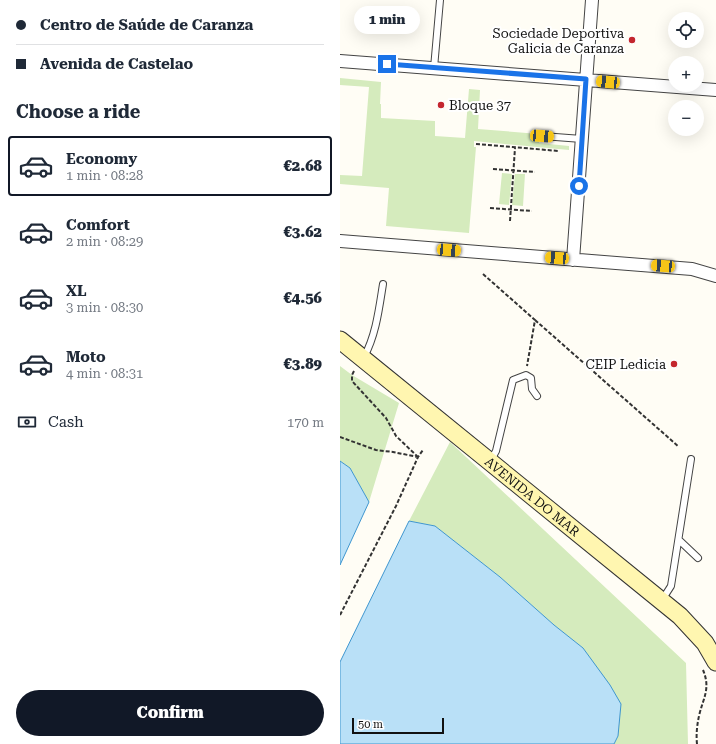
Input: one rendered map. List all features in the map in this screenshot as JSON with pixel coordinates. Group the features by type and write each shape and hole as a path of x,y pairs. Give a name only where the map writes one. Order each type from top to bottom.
{"street":[{"path":"573,260 592,0"},
{"path":"340,61 716,90"},
{"path":"340,241 692,269 716,276"},
{"name":"AVENIDA DO MAR","path":"340,340 358,365 490,461 680,616 705,643 708,664"}],"lane":[{"path":"434,68 440,0"},
{"path":"542,136 582,139"},
{"path":"358,365 368,350 375,326 383,284"},
{"path":"490,461 496,451 513,380 526,375 531,378 532,389 537,396"},
{"path":"661,601 671,586 692,459"},
{"path":"679,540 698,558"}],"path":[{"path":"476,144 559,152"},
{"path":"510,221 515,148"},
{"path":"493,169 535,172"},
{"path":"490,208 532,211"},
{"path":"484,274 679,447"},
{"path":"526,375 535,320"},
{"path":"358,365 352,375 352,381 386,418 396,436 418,458"},
{"path":"340,437 376,450 394,452 418,458"},
{"path":"340,615 423,450"},
{"path":"697,744 697,727 706,695 708,664"}],"green space":[{"path":"340,78 381,82 381,118 435,121 435,136 465,138 469,89 480,90 478,129 539,134 539,143 569,146 569,150 474,141 474,147 476,147 469,233 386,226 389,188 340,184 340,175 362,176 369,87 340,85"},
{"path":"502,173 512,174 509,205 499,204"},
{"path":"515,174 525,174 523,206 512,205"},
{"path":"340,366 352,375 399,403 369,502 350,468 340,461"},
{"path":"450,442 686,663 688,744 614,744 618,736 583,648 554,625 500,577 435,526 409,521"}],"water":[{"path":"340,461 350,468 369,502 340,565"},
{"path":"409,521 435,526 500,577 554,625 583,648 610,685 621,704 618,736 614,744 340,744 340,662"}],"place":[{"name":"Sociedade Deportiva Galicia de Caranza","path":"632,40"},
{"name":"Bloque 37","path":"441,105"},
{"name":"CEIP Ledicia","path":"674,364"}],"route":[{"path":"387,64 586,79 579,186"}]}
